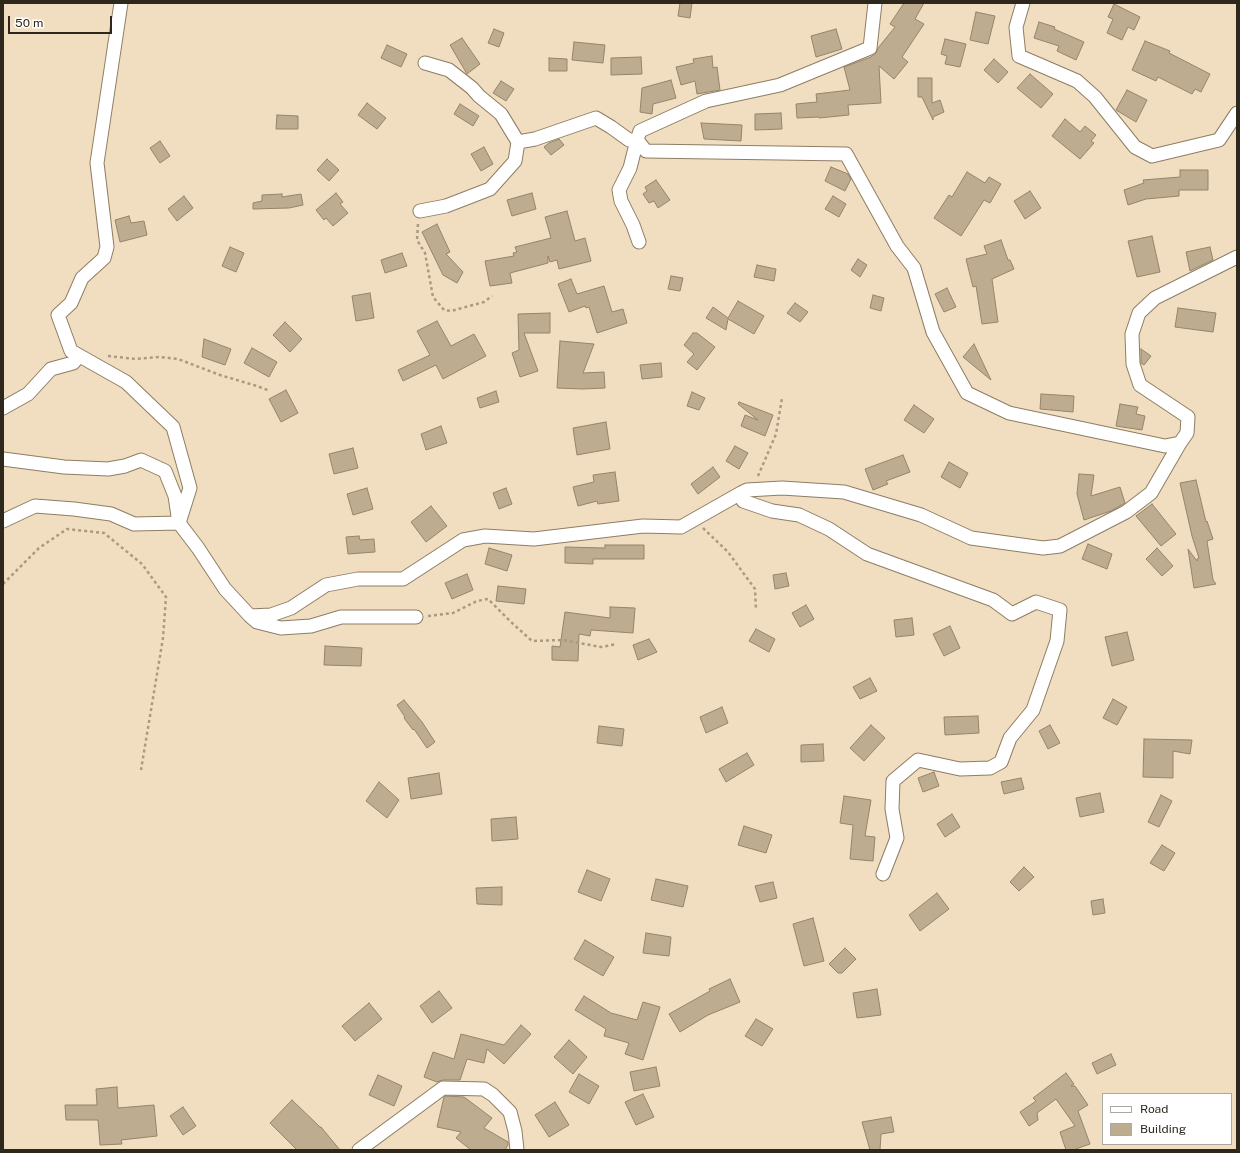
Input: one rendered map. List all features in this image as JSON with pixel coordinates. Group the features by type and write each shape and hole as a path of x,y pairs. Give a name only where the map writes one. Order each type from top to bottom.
{"street":[{"path":"121,3 97,163 107,247 104,258 82,278 71,303 58,315 71,352 126,382 173,427 190,488 179,523"},
{"path":"639,242 633,225 621,201 619,190 630,168 640,131 706,101 780,85 870,48 875,3"},
{"path":"1023,3 1016,27 1019,56 1077,81 1095,96 1135,147 1152,156 1219,140 1237,113"},
{"path":"420,211 446,206 490,189 515,161 518,142 501,114 479,96 472,88 448,70 425,63"},
{"path":"518,142 536,139 596,118 611,126 629,140 637,140"},
{"path":"637,140 646,151 846,154 897,246 914,268 933,332 967,393 1009,413 1165,446 1180,443"},
{"path":"250,616 271,615 291,608 326,585 358,579 403,579 463,540 485,536 534,540 643,526 681,527 747,490 782,488 844,492 921,515 971,538 1043,548 1060,546 1126,512 1151,493 1187,433 1188,417 1140,385 1133,364 1132,334 1140,313 1155,298 1237,257"},
{"path":"3,408 28,394 51,369 73,363 79,356"},
{"path":"3,459 64,467 108,469 125,466 141,460 165,471 175,496 179,523 198,548 225,589 257,622 281,628 311,626 341,617 416,617"},
{"path":"741,494 743,501 772,511 799,515 829,529 867,554 993,600 1012,614 1036,602 1060,610 1057,641 1033,710 1010,738 1001,762 990,768 960,769 918,760 893,781 892,809 897,838 883,874"},
{"path":"3,521 35,506 111,514 134,524 179,523"},
{"path":"359,1150 443,1088 484,1089 493,1095 510,1112 515,1131 517,1150"}],"path":[{"path":"420,211 416,240 425,253 433,298 444,310 451,311 484,302 492,296"},
{"path":"102,356 136,359 160,357 178,358 220,376 270,391"},
{"path":"758,478 776,434 782,398"},
{"path":"693,520 728,552 754,589 756,610"},
{"path":"3,584 39,548 67,529 104,533 142,564 166,597 163,638 141,770"},
{"path":"416,617 453,614 477,600 488,599 532,641 563,640 601,647 616,644"}],"building":[{"path":"680,3 692,3 690,18 678,16"},
{"path":"904,3 924,3 915,19 924,24 902,57 908,62 894,79 879,66 881,103 848,105 849,115 819,118 797,118 796,104 817,102 816,94 850,90 844,67 871,57 876,53 878,48 895,27 890,24"},
{"path":"1114,4 1140,17 1134,30 1128,27 1122,40 1107,33 1113,19 1108,17"},
{"path":"976,12 995,16 988,44 970,40"},
{"path":"1039,22 1055,27 1054,29 1084,42 1076,60 1057,51 1059,46 1034,38"},
{"path":"494,29 504,33 499,47 488,43"},
{"path":"836,29 842,49 816,57 811,36"},
{"path":"462,38 480,64 467,74 450,45"},
{"path":"945,39 966,44 960,67 945,64 947,56 941,54"},
{"path":"1145,41 1170,51 1169,53 1210,74 1201,92 1195,89 1192,94 1158,77 1156,81 1132,70"},
{"path":"574,42 605,45 603,63 572,60"},
{"path":"387,45 407,54 401,67 381,58"},
{"path":"712,56 713,68 717,67 720,90 697,94 695,81 681,85 676,67 694,63 693,59"},
{"path":"641,57 642,74 611,75 611,58"},
{"path":"549,58 567,59 567,71 549,71"},
{"path":"994,59 1008,72 998,83 984,70"},
{"path":"1030,74 1053,94 1041,108 1017,88"},
{"path":"918,78 932,78 932,103 940,100 944,112 933,117 933,120 922,97 918,97"},
{"path":"671,80 676,98 653,104 652,114 640,112 642,88"},
{"path":"501,81 514,89 506,101 493,93"},
{"path":"1127,90 1147,100 1136,122 1116,110"},
{"path":"367,103 386,118 377,129 358,115"},
{"path":"460,104 479,116 473,126 454,114"},
{"path":"781,113 782,129 755,130 755,114"},
{"path":"277,115 298,116 298,129 276,129"},
{"path":"1065,119 1080,132 1085,126 1096,135 1091,141 1094,143 1080,159 1052,136"},
{"path":"701,123 742,125 741,141 704,139"},
{"path":"559,139 564,145 551,155 544,147"},
{"path":"160,141 170,156 160,163 150,148"},
{"path":"484,147 493,164 481,171 471,154"},
{"path":"327,159 339,170 329,181 317,170"},
{"path":"831,167 848,174 851,179 845,191 825,181"},
{"path":"1180,170 1208,170 1208,190 1179,190 1179,196 1146,199 1128,205 1124,190 1144,183 1143,180 1180,177"},
{"path":"967,172 985,183 989,177 1001,184 990,203 984,200 961,236 934,218 949,195 952,197"},
{"path":"656,180 670,200 658,208 654,201 649,203 643,194 647,191 645,187"},
{"path":"1030,191 1041,208 1025,219 1014,201"},
{"path":"336,193 343,202 340,204 348,213 333,226 326,218 324,220 316,210"},
{"path":"532,193 536,209 512,216 507,200"},
{"path":"282,194 282,197 301,194 303,205 289,208 253,209 253,203 262,201 262,195"},
{"path":"184,196 193,208 177,221 168,209"},
{"path":"833,196 846,204 839,217 825,209"},
{"path":"567,211 575,241 585,238 591,261 559,269 557,260 550,262 548,256 548,263 510,273 512,283 490,286 485,261 514,256 513,253 517,252 515,247 551,238 545,217"},
{"path":"129,216 131,223 144,221 147,235 120,242 115,220"},
{"path":"437,224 450,252 446,254 463,272 457,283 443,275 422,232"},
{"path":"1152,236 1160,272 1137,277 1128,241"},
{"path":"1001,240 1008,260 1010,260 1014,269 992,279 998,322 982,324 976,286 973,287 966,259 987,254 984,246"},
{"path":"230,247 244,253 236,272 222,266"},
{"path":"1210,247 1213,260 1190,271 1186,252"},
{"path":"402,253 407,266 385,273 381,260"},
{"path":"858,259 867,265 860,277 851,270"},
{"path":"757,265 776,269 774,281 754,277"},
{"path":"671,276 683,278 680,291 668,289"},
{"path":"571,279 577,294 604,286 612,312 623,309 627,323 597,333 589,307 586,308 585,306 569,312 558,284"},
{"path":"947,288 956,307 944,312 935,294"},
{"path":"370,293 374,318 356,321 352,296"},
{"path":"873,295 884,298 881,311 870,308"},
{"path":"738,301 764,316 754,334 728,319 726,330 706,318 713,307 728,318"},
{"path":"795,303 808,312 800,322 787,313"},
{"path":"1178,308 1216,313 1213,332 1175,327"},
{"path":"550,313 550,333 524,333 538,371 520,377 512,353 519,350 518,314"},
{"path":"437,321 451,346 474,334 486,356 443,379 436,365 403,381 398,370 430,355 417,331"},
{"path":"285,322 302,339 290,352 273,335"},
{"path":"693,333 697,333 715,347 697,370 687,362 694,354 684,345"},
{"path":"204,339 231,349 225,365 202,357"},
{"path":"560,341 594,344 583,373 604,372 605,388 557,388"},
{"path":"974,344 991,380 963,357"},
{"path":"252,348 277,362 269,377 244,363"},
{"path":"1141,349 1151,356 1144,365 1141,363"},
{"path":"661,363 662,377 642,379 640,365"},
{"path":"286,390 298,413 281,422 269,399"},
{"path":"496,391 499,402 480,408 477,398"},
{"path":"692,392 705,398 699,410 687,406"},
{"path":"1041,394 1074,396 1073,412 1040,409"},
{"path":"739,402 773,415 765,436 741,426 745,415 758,420 738,404"},
{"path":"1120,404 1138,407 1136,414 1145,416 1142,430 1116,426"},
{"path":"914,405 934,419 924,433 904,420"},
{"path":"606,422 610,449 577,455 573,428"},
{"path":"441,426 447,443 426,450 421,434"},
{"path":"735,446 748,453 739,469 726,461"},
{"path":"353,448 358,468 334,474 329,454"},
{"path":"903,455 910,472 886,481 888,484 873,490 865,469"},
{"path":"949,462 968,473 960,488 941,477"},
{"path":"713,467 720,477 698,494 691,484"},
{"path":"615,472 619,501 598,504 597,501 578,506 573,487 594,482 593,475"},
{"path":"1079,474 1094,475 1091,496 1120,487 1125,503 1111,511 1084,520 1077,494"},
{"path":"1196,480 1206,522 1207,521 1213,539 1207,541 1213,580 1216,584 1194,588 1188,549 1197,561 1199,558 1192,536 1180,483"},
{"path":"367,488 373,509 353,515 347,494"},
{"path":"506,488 512,504 499,509 493,493"},
{"path":"1152,504 1176,534 1161,546 1136,516"},
{"path":"431,506 447,526 426,542 411,522"},
{"path":"359,536 360,540 374,539 375,552 348,554 346,537"},
{"path":"1088,544 1112,554 1107,569 1082,559"},
{"path":"605,545 644,545 644,559 593,559 593,564 565,563 565,547 605,548"},
{"path":"489,548 512,555 507,571 485,564"},
{"path":"1157,548 1173,566 1162,576 1146,559"},
{"path":"786,573 789,586 775,589 773,575"},
{"path":"467,574 473,590 452,599 445,583"},
{"path":"498,586 526,589 524,604 496,601"},
{"path":"806,605 814,619 800,627 792,613"},
{"path":"610,607 635,608 633,633 591,630 590,636 579,634 578,661 552,660 552,646 560,647 565,612 610,618"},
{"path":"912,618 914,635 896,637 894,620"},
{"path":"950,626 960,648 944,656 933,634"},
{"path":"756,629 775,639 769,652 749,641"},
{"path":"1127,632 1134,660 1112,666 1105,637"},
{"path":"649,639 657,652 638,660 633,645"},
{"path":"325,646 362,648 361,666 324,665"},
{"path":"870,678 877,691 860,699 853,687"},
{"path":"1113,699 1127,707 1117,725 1103,718"},
{"path":"404,700 422,722 435,742 427,748 414,729 413,730 404,718 405,717 397,705"},
{"path":"722,707 728,723 706,733 700,717"},
{"path":"978,716 979,733 945,735 944,717"},
{"path":"871,725 885,738 864,761 850,748"},
{"path":"1050,725 1060,743 1048,749 1039,731"},
{"path":"599,726 624,729 622,746 597,743"},
{"path":"1144,739 1192,740 1190,754 1173,751 1173,778 1143,777"},
{"path":"823,744 824,761 801,762 801,745"},
{"path":"747,753 754,765 726,782 719,769"},
{"path":"934,772 939,786 923,792 918,778"},
{"path":"439,773 442,794 411,799 408,778"},
{"path":"1021,778 1024,789 1004,794 1001,782"},
{"path":"379,782 399,800 387,818 366,801"},
{"path":"1100,793 1104,812 1080,817 1076,798"},
{"path":"1161,795 1172,801 1159,827 1148,822"},
{"path":"844,796 871,800 865,836 875,837 873,861 850,859 853,825 840,823"},
{"path":"952,814 960,827 945,837 937,824"},
{"path":"516,817 518,839 492,841 491,819"},
{"path":"744,826 772,835 766,853 738,845"},
{"path":"1162,845 1175,853 1164,871 1150,863"},
{"path":"1024,867 1034,877 1019,891 1010,882"},
{"path":"587,870 610,879 601,901 578,892"},
{"path":"656,879 688,886 683,907 651,900"},
{"path":"773,882 777,898 760,902 755,886"},
{"path":"502,887 502,905 477,904 476,888"},
{"path":"937,893 949,909 920,931 909,915"},
{"path":"1103,899 1105,913 1093,915 1091,901"},
{"path":"813,918 824,961 804,966 793,924"},
{"path":"646,933 671,937 669,956 643,953"},
{"path":"585,940 614,957 603,976 574,959"},
{"path":"845,948 856,959 842,973 838,973 829,964"},
{"path":"730,979 740,1002 708,1015 680,1032 669,1014 710,991 709,989"},
{"path":"877,989 881,1015 857,1018 853,993"},
{"path":"439,991 452,1008 432,1023 420,1006"},
{"path":"584,996 611,1013 637,1020 643,1002 660,1007 643,1060 625,1054 629,1043 604,1036 606,1029 575,1010"},
{"path":"369,1003 382,1019 355,1041 342,1026"},
{"path":"756,1019 773,1029 762,1046 745,1036"},
{"path":"521,1025 531,1034 504,1064 487,1049 484,1063 467,1059 460,1080 443,1080 437,1082 424,1077 433,1052 454,1059 461,1034 504,1045"},
{"path":"569,1040 587,1057 573,1074 554,1057"},
{"path":"1111,1054 1116,1065 1097,1074 1092,1063"},
{"path":"656,1067 660,1086 634,1091 630,1072"},
{"path":"1066,1073 1074,1084 1071,1086 1075,1086 1088,1105 1078,1111 1090,1144 1073,1150 1066,1150 1060,1132 1075,1126 1056,1099 1037,1113 1038,1120 1029,1126 1020,1112 1036,1101 1033,1098"},
{"path":"579,1074 599,1086 589,1104 569,1092"},
{"path":"378,1075 402,1086 394,1106 369,1095"},
{"path":"117,1087 118,1108 154,1105 157,1136 121,1140 122,1144 100,1145 98,1120 66,1120 65,1105 97,1105 96,1089"},
{"path":"643,1094 654,1117 636,1125 625,1102"},
{"path":"444,1097 464,1097 492,1118 484,1128 508,1142 505,1150 471,1150 456,1138 461,1132 437,1127"},
{"path":"292,1100 321,1127 340,1150 297,1150 270,1123"},
{"path":"555,1102 569,1125 549,1137 535,1115"},
{"path":"183,1107 196,1126 183,1135 170,1116"},
{"path":"891,1117 894,1132 881,1134 880,1150 870,1150 862,1122"}]}
